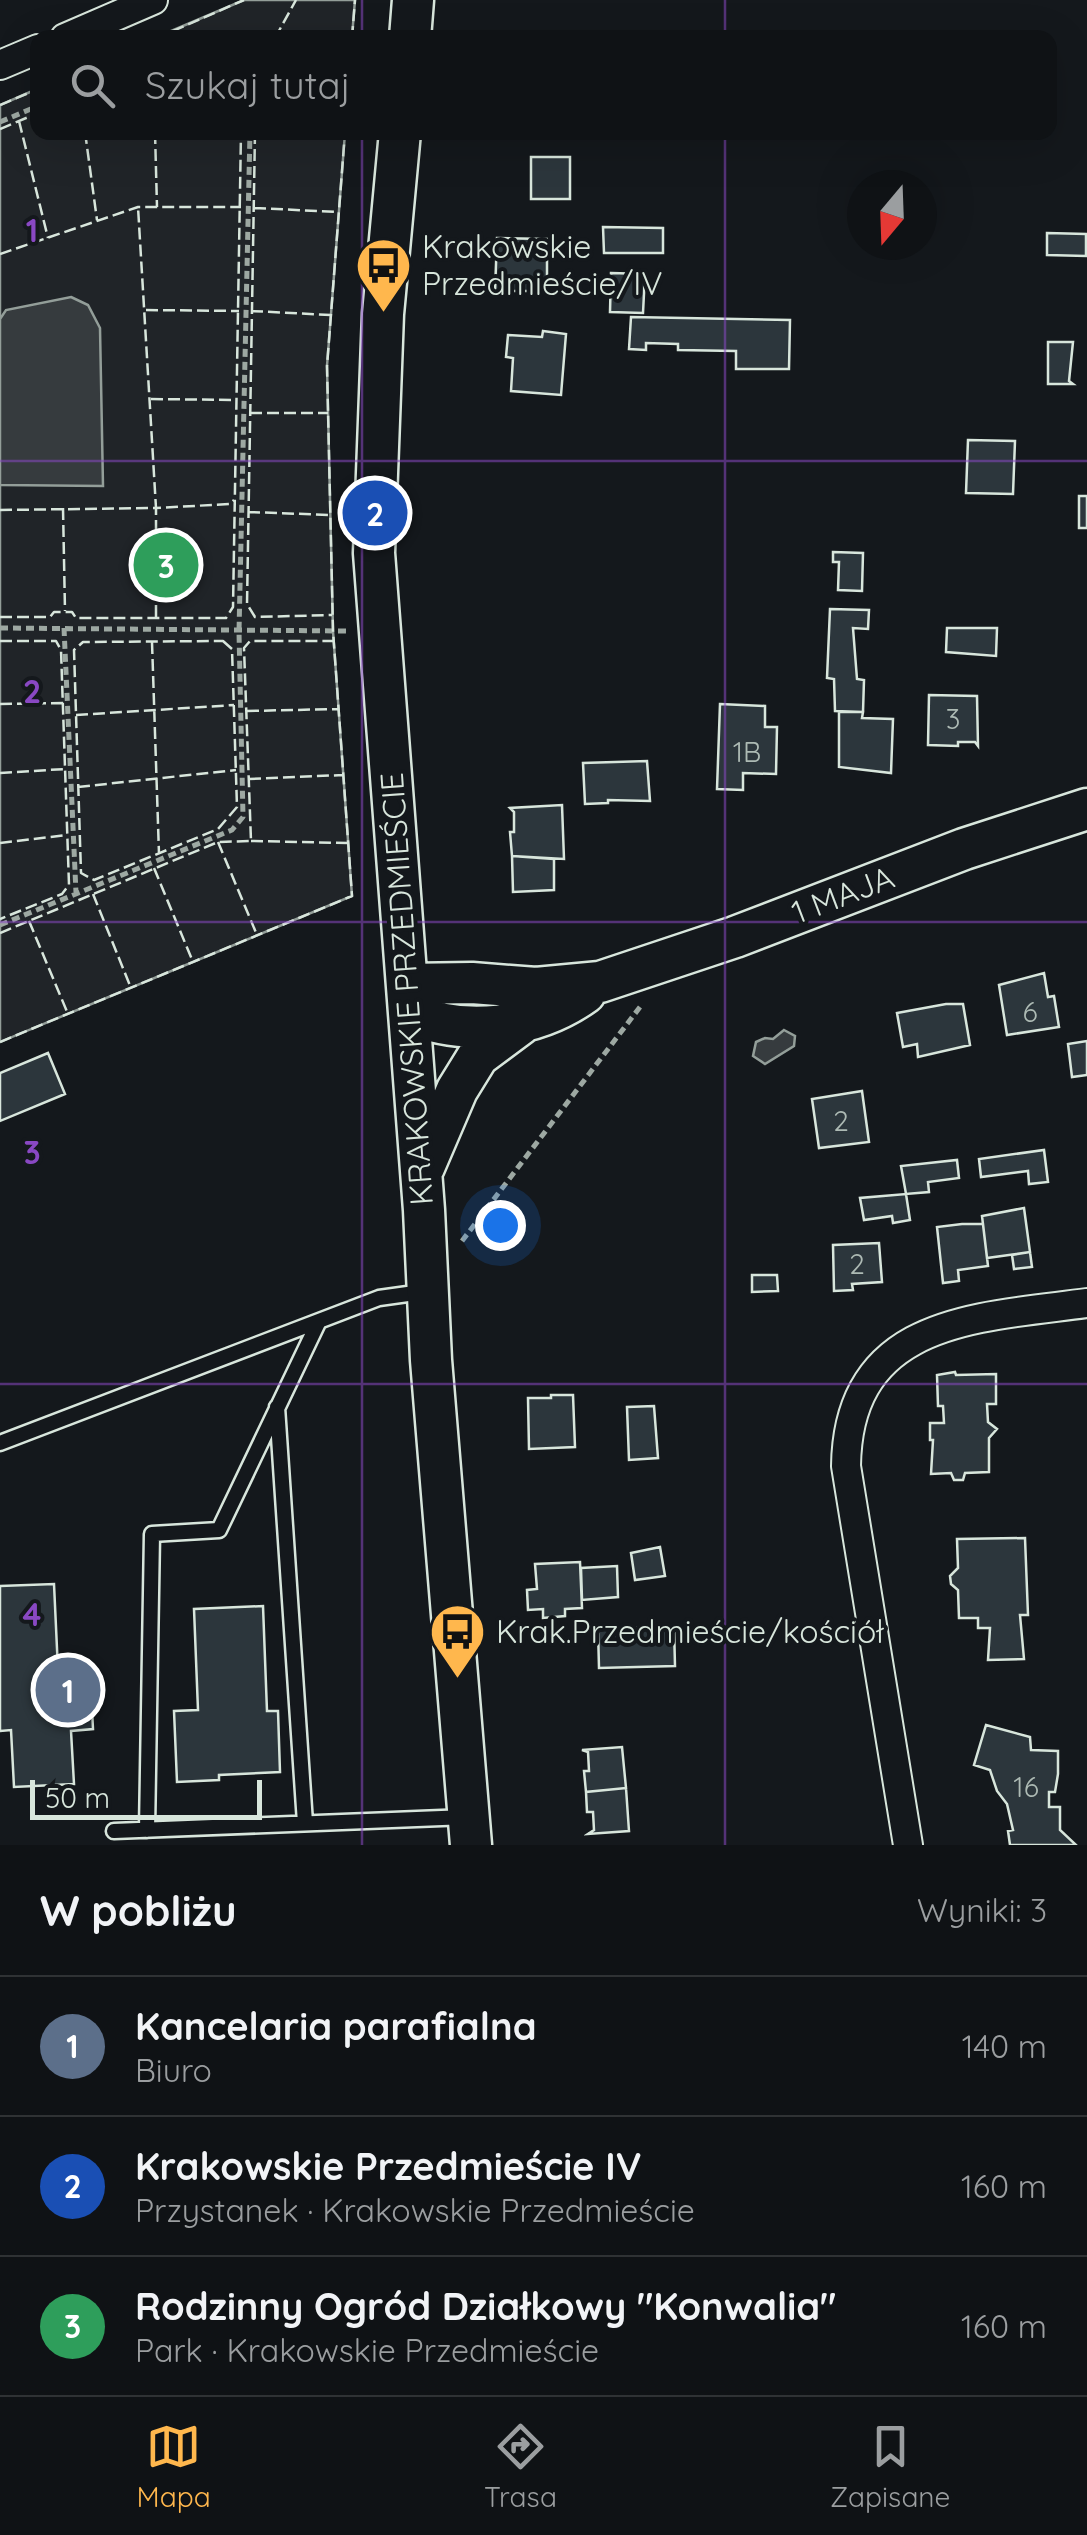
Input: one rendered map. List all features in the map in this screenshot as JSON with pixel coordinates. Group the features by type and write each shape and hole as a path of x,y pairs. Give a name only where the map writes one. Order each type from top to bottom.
{"main road":[{"path":"411,30 413,0"},
{"name":"KRAKOWSKIE PRZEDMIEŚCIE","path":"399,140 382,314 374,553 426,1291 470,1831"},
{"name":"1 MAJA","path":"600,982 570,1004 528,1019 470,1030 428,1022 408,999 472,983 536,988 600,982 735,937 964,849 1087,809"},
{"name":"1 MAJA","path":"420,1176 457,1090 478,1056 528,1019"}],"street":[{"path":"84,30 153,0"},
{"path":"0,66 30,53"},
{"path":"908,1845 846,1466 846,1438 854,1410 868,1380 888,1357 916,1338 948,1324 1087,1303"}],"lane":[{"path":"0,1442 380,1298 426,1291"},
{"path":"148,1830 152,1534 219,1530 318,1323"},
{"path":"276,1406 305,1823"},
{"path":"114,1831 305,1823 470,1831"}],"path":[{"path":"0,122 30,109"},
{"path":"0,925 232,830 243,817 239,632 250,140"},
{"path":"0,628 349,631"},
{"path":"64,628 76,893"},
{"path":"462,1240 642,1003"}],"shaded area":[{"path":"244,0 355,0 353,30 173,30"},
{"path":"30,92 30,140 344,140 327,366 333,631 352,896 0,1042 0,105"},
{"path":"71,297 88,305 100,328 103,486 0,485 0,319 6,310"},
{"path":"784,1030 795,1036 794,1046 765,1064 753,1056 756,1042 773,1039"}],"building":[{"path":"531,157 570,157 570,199 531,199"},
{"path":"603,227 663,228 663,253 604,253"},
{"path":"1047,233 1086,234 1086,256 1047,255"},
{"path":"497,238 547,239 547,291 495,291"},
{"path":"611,273 645,274 643,313 610,312"},
{"path":"631,317 790,320 789,369 736,369 736,351 678,350 678,344 646,343 646,350 629,349"},
{"path":"543,331 566,334 561,395 511,391 513,358 506,357 508,335 542,337"},
{"path":"1048,342 1073,342 1069,381 1073,384 1048,384"},
{"path":"968,440 1015,441 1013,494 966,493"},
{"path":"1079,496 1087,496 1087,528 1079,528"},
{"path":"833,552 863,553 862,591 838,590 839,562 833,562"},
{"path":"830,609 869,610 868,629 853,628 857,679 864,680 863,712 835,711 834,679 827,678"},
{"path":"947,628 997,628 996,656 946,652"},
{"path":"929,695 977,696 978,746 975,742 928,745"},
{"path":"720,704 765,706 765,727 777,727 776,774 743,773 743,790 717,789"},
{"path":"839,712 863,712 862,718 893,719 891,773 839,767"},
{"path":"647,761 650,801 585,804 583,763"},
{"path":"562,805 564,859 512,856 510,832 514,832 514,812 510,808"},
{"path":"512,856 554,859 554,890 513,892"},
{"path":"1044,973 1048,997 1054,996 1059,1027 1007,1035 999,985"},
{"path":"963,1004 970,1045 918,1057 917,1044 903,1047 897,1013"},
{"path":"1087,1041 1087,1075 1072,1077 1068,1044"},
{"path":"48,1053 65,1094 0,1121 0,1073"},
{"path":"862,1091 869,1142 819,1148 812,1099"},
{"path":"1044,1150 1048,1182 1029,1184 1028,1171 981,1177 979,1159"},
{"path":"957,1160 959,1178 928,1182 929,1192 906,1194 901,1166"},
{"path":"906,1194 910,1220 893,1223 892,1216 864,1220 860,1198"},
{"path":"1024,1208 1030,1252 987,1258 982,1216"},
{"path":"983,1224 988,1266 958,1270 959,1281 943,1283 937,1227"},
{"path":"879,1243 882,1282 852,1284 853,1290 834,1291 833,1245"},
{"path":"1030,1252 1032,1267 1014,1269 1012,1255"},
{"path":"752,1275 777,1275 778,1291 752,1292"},
{"path":"996,1374 996,1404 987,1404 988,1422 997,1429 989,1438 989,1472 965,1473 963,1480 954,1480 951,1473 931,1474 930,1423 944,1423 943,1406 938,1406 937,1375"},
{"path":"573,1395 575,1447 529,1449 528,1398"},
{"path":"654,1406 658,1458 629,1460 627,1407"},
{"path":"1025,1538 1028,1615 1020,1615 1024,1659 988,1660 990,1628 978,1628 978,1618 959,1618 958,1590 951,1584 950,1576 958,1568 957,1539"},
{"path":"660,1547 665,1576 635,1580 631,1553"},
{"path":"580,1562 582,1608 565,1609 565,1616 543,1618 543,1609 528,1610 527,1590 537,1589 535,1564"},
{"path":"617,1566 618,1597 582,1600 581,1568"},
{"path":"54,1584 58,1670 90,1668 93,1729 71,1731 74,1784 14,1787 11,1730 0,1731 0,1586"},
{"path":"263,1606 267,1711 278,1711 280,1772 177,1782 174,1711 198,1710 194,1609"},
{"path":"674,1626 675,1666 599,1668 598,1629"},
{"path":"986,1725 1030,1737 1031,1750 1058,1751 1058,1774 1055,1792 1049,1792 1049,1807 1060,1807 1060,1830 1076,1845 1010,1845 1008,1831 1013,1830 1007,1804 997,1791 990,1770 974,1765"},
{"path":"622,1747 626,1788 586,1792 584,1771 589,1771 588,1752 582,1750"},
{"path":"626,1788 629,1831 588,1834 594,1830 593,1812 587,1812 586,1792"}],"fence":[{"path":"175,30 244,0"},
{"path":"279,30 296,0"},
{"path":"353,30 355,0"},
{"path":"0,105 30,92"},
{"path":"0,129 30,116"},
{"path":"19,121 48,238"},
{"path":"86,140 97,220"},
{"path":"155,140 157,207"},
{"path":"0,617 50,617 54,612 72,612 76,618 226,618 233,607 241,140"},
{"path":"255,140 247,604 255,617 332,615"},
{"path":"0,1042 352,896 333,631 327,366 344,140"},
{"path":"0,254 138,207 241,207"},
{"path":"0,510 156,508 138,207"},
{"path":"254,208 339,212"},
{"path":"146,310 239,311"},
{"path":"251,311 331,315"},
{"path":"151,399 236,400"},
{"path":"250,413 328,413"},
{"path":"156,617 156,508 230,504 234,500"},
{"path":"63,508 65,611"},
{"path":"248,512 330,515"},
{"path":"0,641 56,641 61,650 69,885 62,894 0,919"},
{"path":"223,641 232,649 237,807 218,829 94,880 81,873 74,650 83,642 223,641"},
{"path":"0,933 218,842 251,841 244,648 250,641 334,641"},
{"path":"152,642 159,854"},
{"path":"0,704 63,703"},
{"path":"76,715 234,705"},
{"path":"247,711 338,709"},
{"path":"0,773 65,769"},
{"path":"78,787 236,770"},
{"path":"249,779 343,775"},
{"path":"0,843 67,835"},
{"path":"251,841 348,843"},
{"path":"218,842 257,935"},
{"path":"154,868 193,962"},
{"path":"93,894 131,988"},
{"path":"29,921 68,1014"}],"place":[{"name":"Krakowskie Przedmieście/IV","path":"383,314"},
{"name":"Krakowskie Przedmieście IV","path":"375,513"},
{"name":"Rodzinny Ogród Działkowy \"Konwalia\"","path":"166,565"},
{"name":"Krak.Przedmieście/kościół","path":"457,1681"},
{"name":"Kancelaria parafialna","path":"68,1690"}]}
